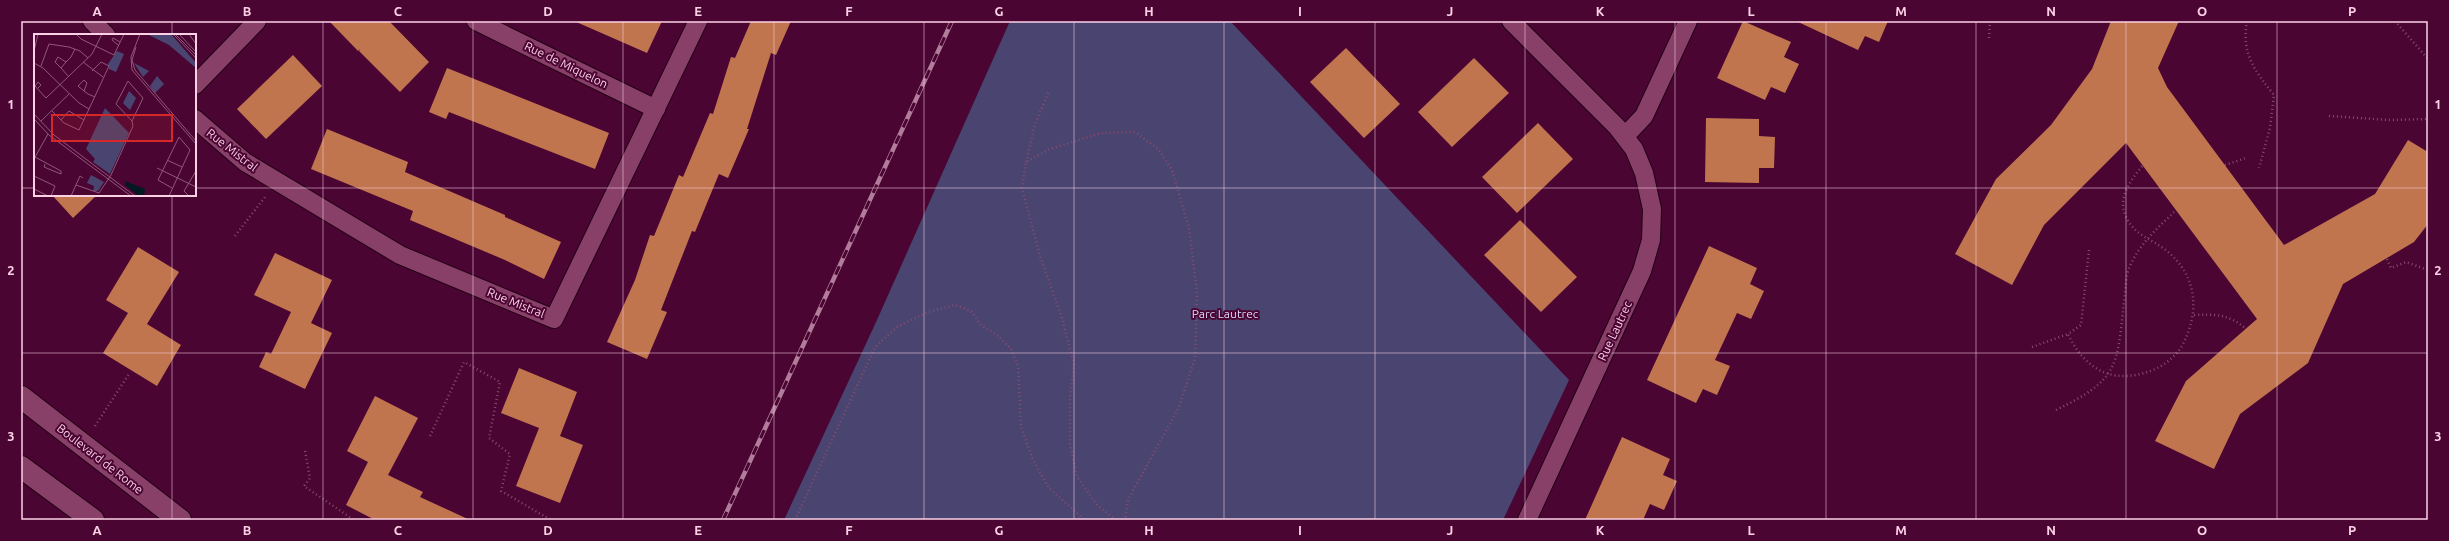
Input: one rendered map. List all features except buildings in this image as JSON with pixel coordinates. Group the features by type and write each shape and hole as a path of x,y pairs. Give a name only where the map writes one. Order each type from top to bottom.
{"main road":[{"name":"Boulevard de Rome","path":"21,397 180,520"},
{"path":"21,466 93,520"}],"street":[{"path":"92,21 105,34"},
{"path":"196,84 257,21"},
{"name":"Rue de Miquelon","path":"476,21 656,109"},
{"name":"Rue Mistral","path":"196,120 245,162 400,255 554,319 698,21"},
{"name":"Rue Lautrec","path":"1512,21 1626,136 1639,159 1649,191 1652,218 1649,251 1634,289 1527,520"},
{"path":"1626,136 1644,116 1688,21"}],"path":[{"path":"1989,38 1990,21"},
{"path":"2247,21 2246,51 2257,73 2274,95 2270,128 2259,168"},
{"path":"2395,21 2428,59"},
{"path":"1049,91 1035,124 1026,162 1022,188 1040,256 1062,318 1074,365 1070,398 1070,445 1077,477 1098,506 1116,520"},
{"path":"2329,116 2390,120 2428,119"},
{"path":"1026,162 1050,149 1101,133 1135,132 1158,149 1172,170 1189,228 1197,293 1195,358 1179,407 1128,500 1125,520"},
{"path":"2225,165 2246,158"},
{"path":"2068,334 2087,363 2108,375 2136,376 2160,367 2178,354 2190,330 2195,307 2192,285 2182,266 2166,251 2146,240 2135,231 2126,216 2124,196 2127,186 2143,165"},
{"path":"235,236 277,182"},
{"path":"2056,410 2087,395 2108,375 2115,365 2129,267 2140,247 2176,210"},
{"path":"2032,347 2068,334 2081,325 2089,250"},
{"path":"2387,258 2391,268 2406,262 2428,270"},
{"path":"795,520 875,347 897,327 928,312 955,305 971,311 982,325 997,335 1011,349 1018,366 1021,427 1033,460 1049,488 1085,520"},
{"path":"2194,315 2214,314 2228,316 2246,328"},
{"path":"430,436 464,362 500,382 489,438 510,454 501,490 551,520"},
{"path":"94,429 128,374"},
{"path":"305,451 310,478 304,486 354,520"}],"green space":[{"name":"Parc Lautrec","path":"1010,21 1230,21 1569,380 1503,520 784,520 877,320"}],"railway":[{"path":"723,520 952,21"}]}
